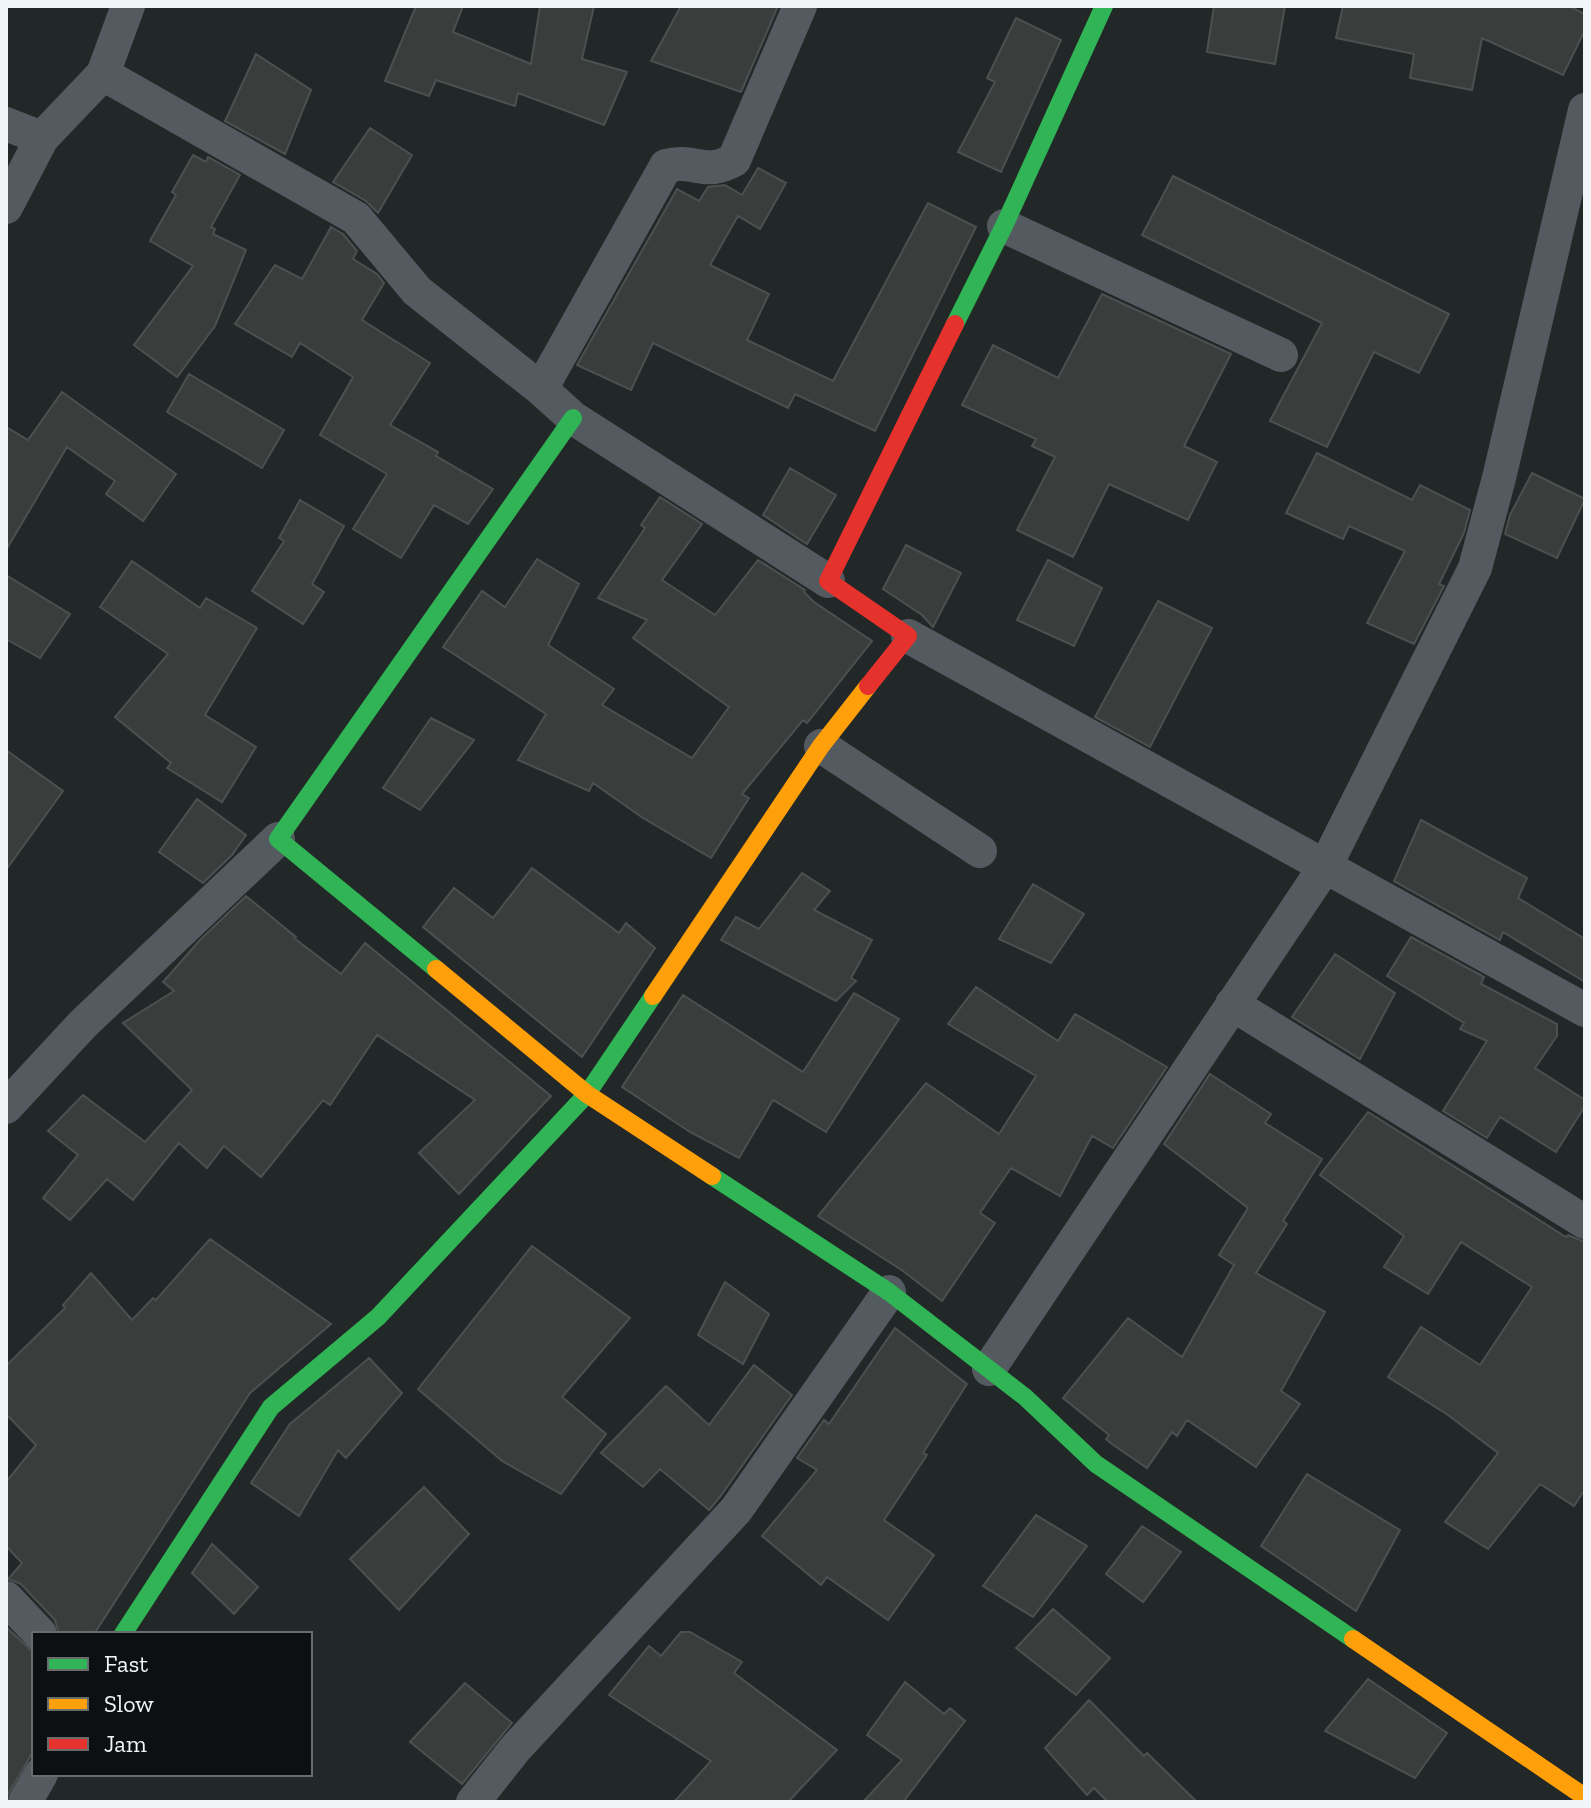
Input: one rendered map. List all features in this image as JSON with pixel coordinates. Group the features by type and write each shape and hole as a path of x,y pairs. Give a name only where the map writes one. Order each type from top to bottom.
{"street":[{"path":"6,207 42,138 103,74 128,6"},
{"path":"541,389 666,166 680,162 709,169 721,168 734,160 800,6"},
{"path":"828,581 1004,226 1104,6"},
{"path":"103,74 356,218 417,291 573,418 828,581 908,636 1585,1010"},
{"path":"989,1369 1326,865 1475,568 1585,110"},
{"path":"6,124 42,138"},
{"path":"1004,226 1281,355"},
{"path":"6,1107 83,1024 278,839 573,418"},
{"path":"124,1632 271,1407 378,1317 587,1094 821,746 908,636"},
{"path":"821,746 980,851"},
{"path":"278,839 587,1094 889,1292 1025,1397 1096,1464 1585,1800"},
{"path":"1232,1004 1585,1222"},
{"path":"473,1802 515,1749 736,1510 889,1292"},
{"path":"6,1598 38,1632"},
{"path":"25,1802 40,1776"}],"building":[{"path":"416,6 463,6 453,32 531,64 540,6 594,6 582,59 627,72 604,125 518,93 515,106 436,80 429,96 385,81"},
{"path":"681,6 778,6 741,92 651,61"},
{"path":"1214,6 1285,6 1275,64 1207,52"},
{"path":"1343,6 1569,6 1585,14 1585,30 1563,75 1482,38 1472,90 1410,78 1414,54 1336,38"},
{"path":"1016,18 1061,40 1001,172 958,152 995,82 987,78"},
{"path":"256,54 311,90 285,154 225,121"},
{"path":"370,128 412,155 378,213 366,201 333,182"},
{"path":"193,155 206,162 208,157 240,175 211,227 215,229 213,234 246,250 215,326 177,377 134,345 193,266 150,241 176,195 172,192"},
{"path":"758,168 786,183 760,229 738,216 710,265 769,294 747,340 833,381 928,203 976,227 875,431 795,394 788,408 653,343 631,390 577,365 677,189 699,201 708,187 725,185 742,195"},
{"path":"1173,176 1449,314 1419,373 1374,352 1327,447 1270,421 1322,323 1142,235"},
{"path":"331,227 343,234 357,251 353,259 377,274 384,283 362,320 430,363 390,425 493,489 468,524 434,505 401,558 353,529 387,474 320,435 353,377 300,343 292,357 235,324 275,265 302,279"},
{"path":"1102,294 1231,354 1184,446 1217,462 1188,520 1109,484 1073,557 1017,530 1055,457 1032,446 1036,439 962,405 993,345 1058,378"},
{"path":"189,374 284,430 262,468 167,412"},
{"path":"62,392 176,474 143,521 106,494 115,481 67,447 6,550 6,427 28,440"},
{"path":"1317,453 1412,500 1420,485 1470,510 1464,533 1439,584 1444,586 1414,644 1367,623 1405,551 1349,526 1343,539 1286,513"},
{"path":"790,468 836,495 807,544 763,515"},
{"path":"1532,473 1585,499 1557,558 1505,534 1510,515"},
{"path":"660,497 702,524 662,580 715,615 758,560 805,590 814,602 872,641 807,723 803,720 742,794 749,798 711,858 643,818 593,783 589,791 518,760 546,714 443,647 482,591 505,607 537,559 579,584 548,645 614,689 602,705 692,758 729,707 633,638 647,620 598,598 645,528 641,525"},
{"path":"300,500 344,526 312,584 324,592 303,624 252,591 284,541 279,538"},
{"path":"906,545 961,573 933,627 922,615 883,589"},
{"path":"1048,560 1102,588 1074,646 1017,620"},
{"path":"132,561 200,608 206,598 257,628 205,715 256,747 222,802 167,768 171,763 115,717 168,654 100,607"},
{"path":"6,575 70,614 40,658 6,639"},
{"path":"1158,601 1212,628 1150,747 1095,717"},
{"path":"431,718 474,740 420,810 383,788"},
{"path":"6,750 63,791 6,870"},
{"path":"197,799 246,835 232,855 203,883 159,852"},
{"path":"1421,820 1527,878 1518,898 1585,939 1585,982 1503,932 1500,940 1394,881"},
{"path":"532,868 619,933 626,923 655,948 582,1057 423,927 454,888 493,918"},
{"path":"802,873 830,891 814,910 872,940 851,978 856,981 836,1001 721,940 736,917 759,929"},
{"path":"1033,884 1084,914 1051,963 999,939"},
{"path":"246,896 341,974 365,943 551,1096 459,1194 419,1153 475,1100 377,1035 330,1105 323,1100 261,1177 224,1146 207,1168 179,1143 133,1200 107,1179 70,1220 43,1198 78,1155 48,1131 83,1095 145,1142 192,1090 123,1023 174,991 163,982 200,940"},
{"path":"1411,937 1484,977 1481,984 1557,1024 1557,1036 1535,1068 1585,1100 1585,1106 1556,1152 1500,1117 1487,1138 1443,1111 1487,1041 1460,1029 1464,1023 1387,976"},
{"path":"1335,954 1395,993 1360,1059 1292,1017"},
{"path":"976,987 1058,1041 1075,1014 1167,1067 1113,1148 1092,1136 1060,1196 1011,1168 980,1213 995,1223 942,1301 903,1271 818,1216 926,1083 999,1134 1036,1076 948,1024"},
{"path":"854,993 899,1019 826,1132 773,1100 739,1158 690,1132 622,1087 683,995 803,1072"},
{"path":"1210,1074 1271,1114 1265,1123 1322,1159 1283,1221 1287,1224 1256,1273 1325,1312 1281,1391 1300,1404 1256,1467 1187,1420 1177,1436 1172,1432 1147,1468 1106,1439 1109,1435 1063,1398 1128,1318 1182,1357 1234,1265 1219,1255 1248,1208 1164,1144"},
{"path":"1368,1112 1566,1237 1568,1235 1585,1242 1585,1489 1574,1506 1540,1484 1488,1549 1445,1522 1498,1453 1448,1415 1388,1377 1421,1327 1480,1365 1532,1287 1461,1242 1428,1294 1384,1267 1404,1236 1320,1175"},
{"path":"210,1239 331,1324 250,1393 95,1632 58,1632 55,1620 21,1584 8,1579 22,1563 6,1546 6,1482 36,1445 6,1414 6,1366 65,1308 63,1305 91,1273 132,1320 153,1298 156,1300"},
{"path":"532,1246 630,1318 562,1397 606,1434 561,1494 502,1461 418,1389"},
{"path":"725,1282 769,1314 743,1364 698,1335"},
{"path":"895,1328 967,1384 923,1453 927,1455 884,1520 934,1555 888,1620 827,1577 821,1585 762,1536 817,1470 797,1458 824,1420 829,1424"},
{"path":"369,1358 402,1393 346,1458 338,1450 299,1516 251,1483 290,1424"},
{"path":"754,1365 792,1395 709,1510 660,1469 643,1487 601,1453 666,1386 709,1425"},
{"path":"1307,1474 1400,1530 1356,1611 1261,1546"},
{"path":"424,1487 469,1534 399,1610 350,1559"},
{"path":"1036,1515 1087,1546 1033,1617 983,1586"},
{"path":"1142,1526 1181,1552 1143,1602 1106,1574"},
{"path":"212,1544 258,1587 234,1614 192,1573"},
{"path":"1053,1609 1110,1658 1076,1695 1016,1648"},
{"path":"6,1627 32,1651 32,1753 6,1798"},
{"path":"681,1632 690,1632 742,1662 734,1673 837,1750 788,1802 674,1802 711,1761 609,1695 649,1646 661,1656"},
{"path":"1368,1679 1447,1733 1415,1778 1325,1731"},
{"path":"905,1682 944,1714 950,1708 965,1721 903,1802 863,1802 902,1760 867,1735"},
{"path":"465,1683 512,1723 462,1784 410,1742"},
{"path":"1089,1700 1144,1756 1147,1753 1197,1802 1108,1802 1094,1788 1087,1795 1045,1748"}],"traffic: fast":[{"path":"955,324 1004,226 1104,6"},
{"path":"436,969 278,839 573,418"},
{"path":"124,1632 271,1407 378,1317 587,1094 653,996"},
{"path":"712,1176 889,1292 1025,1397 1096,1464 1353,1639"}],"traffic: slow":[{"path":"653,996 821,746 868,686"},
{"path":"436,969 587,1094 712,1176"},
{"path":"1353,1639 1585,1797"}],"traffic: jam":[{"path":"868,686 908,636 828,581 955,324"}]}
